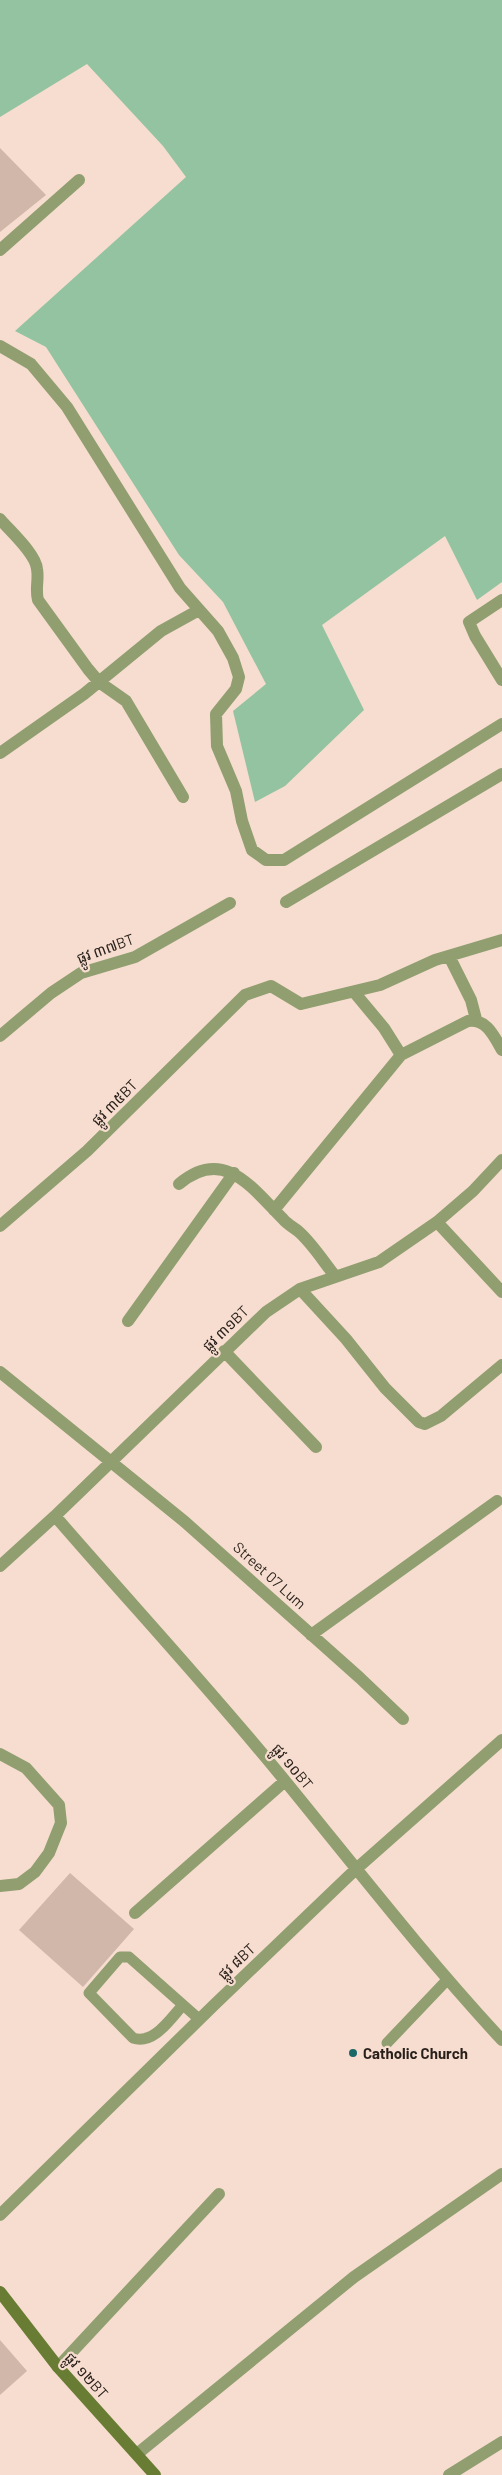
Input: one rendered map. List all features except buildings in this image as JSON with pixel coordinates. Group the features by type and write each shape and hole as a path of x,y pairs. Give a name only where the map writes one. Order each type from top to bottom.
{"street":[{"path":"0,250 79,180"},
{"path":"0,346 31,364 67,407 180,588 218,631 233,658 240,677 236,690 216,714 217,746 236,791 242,822 252,850 266,860 284,860 502,724"},
{"path":"0,520 25,547 38,568 36,590 38,600 99,682 126,701 183,798"},
{"path":"502,600 469,622 475,636 502,680"},
{"path":"0,753 99,682 161,631 199,610"},
{"path":"286,902 502,774"},
{"name":"ផ្លូវ ៣៧BT","path":"0,1036 50,993 81,973 135,957 230,903"},
{"path":"401,1055 384,1028 354,992 380,985 435,960 502,940"},
{"path":"449,956 471,1000 476,1019"},
{"name":"ផ្លូវ ៣៥BT","path":"0,1226 87,1151 245,996 271,986 301,1004 354,992"},
{"path":"274,1210 401,1055 468,1020 476,1019 484,1023 502,1050"},
{"name":"ផ្លូវ ៣១BT","path":"0,1566 55,1516 266,1312 300,1289 379,1262 436,1222 473,1191 502,1160"},
{"path":"179,1184 190,1174 212,1168 234,1173 251,1185 306,1240 335,1276"},
{"path":"128,1320 234,1173"},
{"path":"436,1222 502,1292"},
{"path":"300,1289 346,1339 386,1388 419,1422 426,1424 441,1416 502,1365"},
{"path":"224,1351 316,1447"},
{"name":"Street 07 Lum","path":"0,1372 185,1522 403,1720"},
{"path":"311,1635 496,1501"},
{"name":"ផ្លូវ ១០BT","path":"55,1516 285,1781 355,1870 447,1980 502,2040"},
{"name":"ផ្លូវ ៨BT","path":"0,2215 355,1870 502,1740"},
{"path":"0,1754 26,1768 59,1805 61,1823 49,1853 35,1872 19,1884 0,1886"},
{"path":"134,1913 285,1781"},
{"path":"137,2454 354,2277 502,2174"},
{"path":"58,2367 219,2194"},
{"name":"ផ្លូវ ១២BT","path":"1,2296 58,2367 155,2475"},
{"path":"449,2475 502,2442"}],"lane":[{"path":"183,2005 154,2035 139,2040 133,2038 89,1993 120,1957 125,1956 183,2005 199,2020"},
{"path":"387,2043 447,1980"}],"green space":[{"path":"0,0 502,0 502,582 477,600 445,536 322,625 364,710 285,786 255,802 233,711 266,684 223,602 179,555 46,347 15,331 186,177 163,146 87,64 0,117"}],"place":[{"name":"Catholic Church","path":"353,2053"}]}
